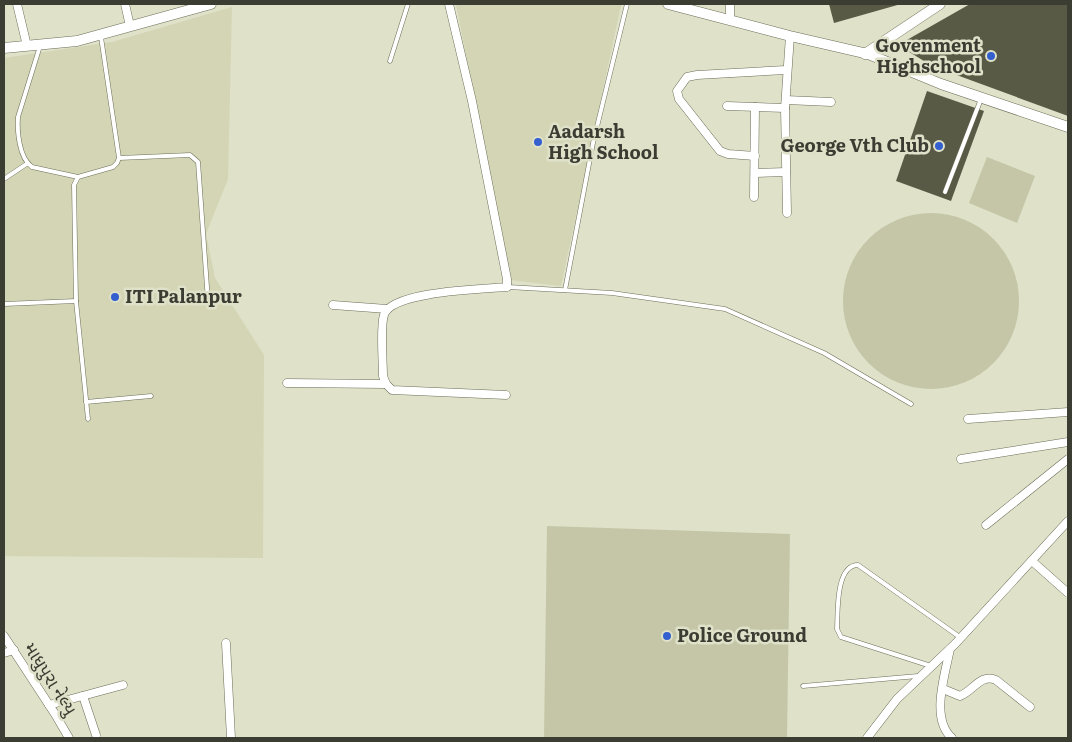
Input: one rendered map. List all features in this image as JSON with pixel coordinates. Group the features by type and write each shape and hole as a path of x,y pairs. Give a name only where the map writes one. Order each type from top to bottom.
{"street":[{"path":"17,4 28,46"},
{"path":"126,4 130,26"},
{"path":"4,48 77,41 211,4"},
{"path":"333,304 387,308 433,293 507,287 508,279 472,101 449,4"},
{"path":"668,4 865,54 941,84 1068,127"},
{"path":"730,4 730,20"},
{"path":"865,54 940,4"},
{"path":"786,213 785,104 790,36"},
{"path":"755,156 728,154 720,151 679,99 677,91 686,77 786,70"},
{"path":"727,106 755,107 832,102"},
{"path":"754,197 755,107"},
{"path":"785,148 825,149"},
{"path":"755,173 786,172"},
{"path":"387,308 383,315 382,324 384,376 386,384 392,390 506,395"},
{"path":"288,383 386,384"},
{"path":"968,419 1068,412"},
{"path":"961,459 1068,442"},
{"path":"986,525 1068,459"},
{"path":"866,738 897,699 961,638 1068,522"},
{"path":"1032,561 1068,593"},
{"name":"માધુપુરા નેલ્યુ","path":"4,636 69,738"},
{"path":"226,643 231,738"},
{"path":"950,649 940,704 942,726 952,738"},
{"path":"4,653 14,650"},
{"path":"942,689 960,696 985,678 991,678 1030,707"},
{"path":"49,705 123,686"},
{"path":"83,696 96,735"}],"lane":[{"path":"390,61 408,4"},
{"path":"565,290 593,143 627,4"},
{"path":"40,45 18,117 23,153 28,164 32,166 78,177 112,167 119,158 101,34"},
{"path":"945,192 982,98"},
{"path":"119,158 190,155 198,162 208,301"},
{"path":"4,179 28,164"},
{"path":"78,177 74,185 76,301 88,419"},
{"path":"507,287 612,293 725,309 824,353 911,404"},
{"path":"4,304 76,301"},
{"path":"86,402 150,396"},
{"path":"931,666 842,637 839,634 837,629 839,591 843,578 850,568 858,565 961,638"},
{"path":"804,686 921,676"}],"shaded area":[{"name":"Aadarsh High School","path":"456,4 621,5 561,286 510,280"},
{"name":"ITI Palanpur","path":"232,7 228,179 206,234 215,278 264,355 263,558 4,556 4,58 112,42"},
{"path":"987,157 1035,176 1017,223 969,203"},
{"path":"922,213 940,213 973,223 999,245 1009,259 1015,275 1019,301 1015,327 1009,343 987,369 973,379 957,385 940,389 922,389 889,379 863,357 853,343 847,327 843,310 843,292 853,259 875,233 889,223 905,217"},
{"name":"Police Ground","path":"547,526 790,534 787,738 544,738"}],"building":[{"path":"829,4 901,4 834,23"},
{"name":"Govenment Highschool","path":"970,4 1068,4 1068,116 932,66 898,45"},
{"name":"George Vth Club","path":"927,91 984,111 951,201 896,181"}],"place":[{"name":"Govenment Highschool","path":"991,56"},
{"name":"Aadarsh High School","path":"538,142"},
{"name":"George Vth Club","path":"939,146"},
{"name":"ITI Palanpur","path":"115,297"},
{"name":"Police Ground","path":"667,636"}]}
